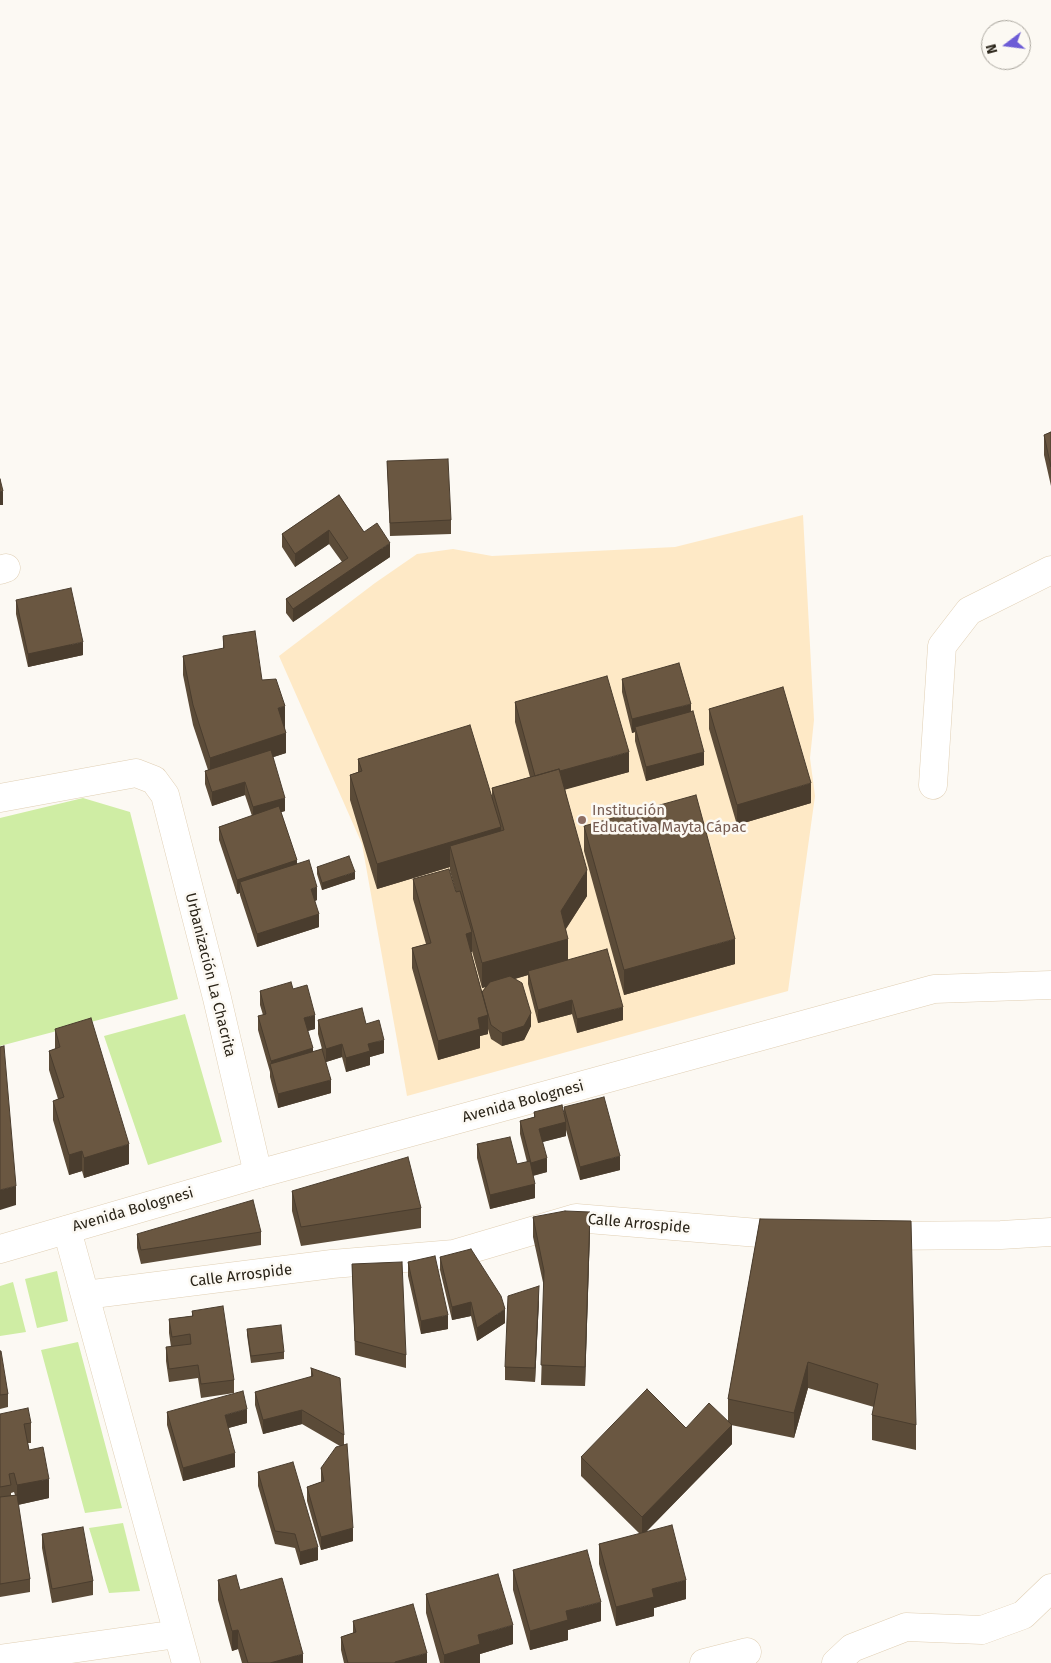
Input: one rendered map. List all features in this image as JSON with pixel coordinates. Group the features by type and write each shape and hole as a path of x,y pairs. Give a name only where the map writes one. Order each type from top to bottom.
{"street":[{"path":"933,785 942,646 968,611 1051,570"},
{"name":"Urbanización La Chacrita","path":"1,790 136,773 154,780 165,795 217,998 258,1174"},
{"name":"Avenida Bolognesi","path":"0,1249 258,1174 934,989 1051,985"},
{"name":"Calle Arrospide","path":"85,1295 332,1264 454,1254 576,1218 782,1236 822,1236"},
{"path":"67,1230 186,1663"},
{"path":"852,1236 1001,1235 1051,1232"},
{"path":"836,1663 852,1648 906,1627 982,1630 1023,1615 1051,1588"},
{"path":"0,1659 178,1634"},
{"path":"704,1663 747,1652"}],"shaded area":[{"name":"Institución Educativa Mayta Cápac","path":"803,515 814,720 810,758 815,796 788,991 407,1096 362,844 279,656 375,583 417,554 453,549 492,556 675,547"}],"green space":[{"path":"83,798 130,812 178,999 0,1046 0,818"},
{"path":"185,1014 222,1142 148,1165 104,1036"},
{"path":"57,1271 68,1321 37,1328 25,1279"},
{"path":"13,1282 26,1332 0,1336 0,1286"},
{"path":"78,1342 122,1508 85,1513 41,1350"},
{"path":"123,1523 140,1591 109,1593 89,1528"}],"building":[{"path":"1051,432 1051,467 1044,435"},
{"path":"448,459 451,520 390,523 387,461"},
{"path":"0,479 3,491 0,492"},
{"path":"339,495 364,532 377,523 390,543 293,609 286,599 348,558 329,530 295,554 282,534"},
{"path":"71,588 83,642 28,654 16,600"},
{"path":"255,631 262,680 276,679 285,706 278,708 286,733 210,758 193,705 183,656 224,648 223,636"},
{"path":"679,663 691,704 632,719 622,679"},
{"path":"607,676 629,752 535,776 515,702"},
{"path":"783,687 811,783 737,805 709,709"},
{"path":"693,711 704,752 646,767 635,727"},
{"path":"470,725 501,827 377,864 350,775 362,771 358,759"},
{"path":"271,750 285,798 253,807 245,782 212,792 205,771"},
{"path":"559,769 587,870 561,911 568,939 482,963 450,846 504,830 492,788"},
{"path":"696,795 735,939 624,970 584,826"},
{"path":"279,806 297,860 237,880 219,827"},
{"path":"349,856 355,872 322,883 317,867"},
{"path":"309,860 317,887 311,889 319,914 257,934 240,882"},
{"path":"449,869 456,892 460,891 472,932 466,934 488,1015 478,1018 480,1029 438,1041 412,948 431,943 413,879"},
{"path":"607,949 623,1007 577,1019 572,1000 538,1010 528,971"},
{"path":"510,976 522,983 531,1013 524,1026 502,1033 491,1025 482,992 490,982"},
{"path":"291,982 293,989 307,985 315,1015 304,1018 313,1048 271,1061 258,1016 266,1014 260,991"},
{"path":"362,1008 366,1024 379,1020 384,1040 368,1044 370,1051 346,1058 342,1044 326,1049 318,1020"},
{"path":"91,1018 129,1144 84,1158 82,1151 69,1155 53,1101 64,1097 49,1051 60,1047 55,1029"},
{"path":"4,1046 16,1186 0,1190 0,1047"},
{"path":"322,1049 331,1080 278,1094 270,1064"},
{"path":"604,1097 620,1156 580,1167 564,1107"},
{"path":"562,1105 566,1122 539,1129 547,1158 531,1163 520,1121 535,1117 534,1112"},
{"path":"510,1137 517,1164 530,1161 535,1184 490,1195 477,1144"},
{"path":"408,1157 421,1208 301,1227 292,1191"},
{"path":"253,1200 261,1232 141,1250 137,1234"},
{"path":"565,1211 590,1212 585,1367 541,1365 544,1271 533,1217"},
{"path":"760,1219 911,1221 916,1425 872,1415 878,1384 808,1362 794,1413 728,1399"},
{"path":"471,1249 501,1296 505,1309 477,1328 471,1302 452,1307 440,1257"},
{"path":"435,1256 448,1315 421,1321 408,1262"},
{"path":"402,1262 406,1355 355,1341 352,1264"},
{"path":"539,1286 535,1368 505,1367 508,1296"},
{"path":"223,1306 234,1380 201,1384 198,1365 169,1369 166,1347 191,1344 190,1334 172,1337 169,1319 193,1316 192,1311"},
{"path":"281,1325 284,1352 251,1356 247,1329"},
{"path":"0,1351 8,1394 0,1395"},
{"path":"311,1368 340,1378 344,1435 302,1410 263,1420 255,1392 313,1376"},
{"path":"647,1389 686,1428 709,1403 732,1425 642,1517 581,1457"},
{"path":"243,1391 247,1409 225,1415 235,1453 183,1468 167,1412"},
{"path":"28,1408 31,1423 24,1424 29,1450 43,1447 49,1479 17,1485 14,1473 9,1474 11,1485 0,1487 0,1414"},
{"path":"347,1444 353,1528 321,1537 307,1487 324,1481 321,1468 336,1447"},
{"path":"293,1462 318,1547 300,1552 295,1534 275,1531 258,1472"},
{"path":"17,1495 30,1579 0,1584 0,1497"},
{"path":"672,1525 686,1580 652,1589 654,1597 616,1607 599,1544"},
{"path":"83,1527 93,1581 52,1589 42,1534"},
{"path":"587,1550 601,1602 566,1611 568,1620 530,1631 513,1570"},
{"path":"498,1574 513,1625 478,1635 480,1644 444,1655 426,1594"},
{"path":"236,1575 240,1590 282,1578 303,1654 270,1663 248,1663 238,1630 232,1631 218,1580"},
{"path":"413,1604 427,1653 395,1663 348,1663 341,1637 356,1632 353,1621"}],"place":[{"name":"Institución Educativa Mayta Cápac","path":"582,820"}]}
